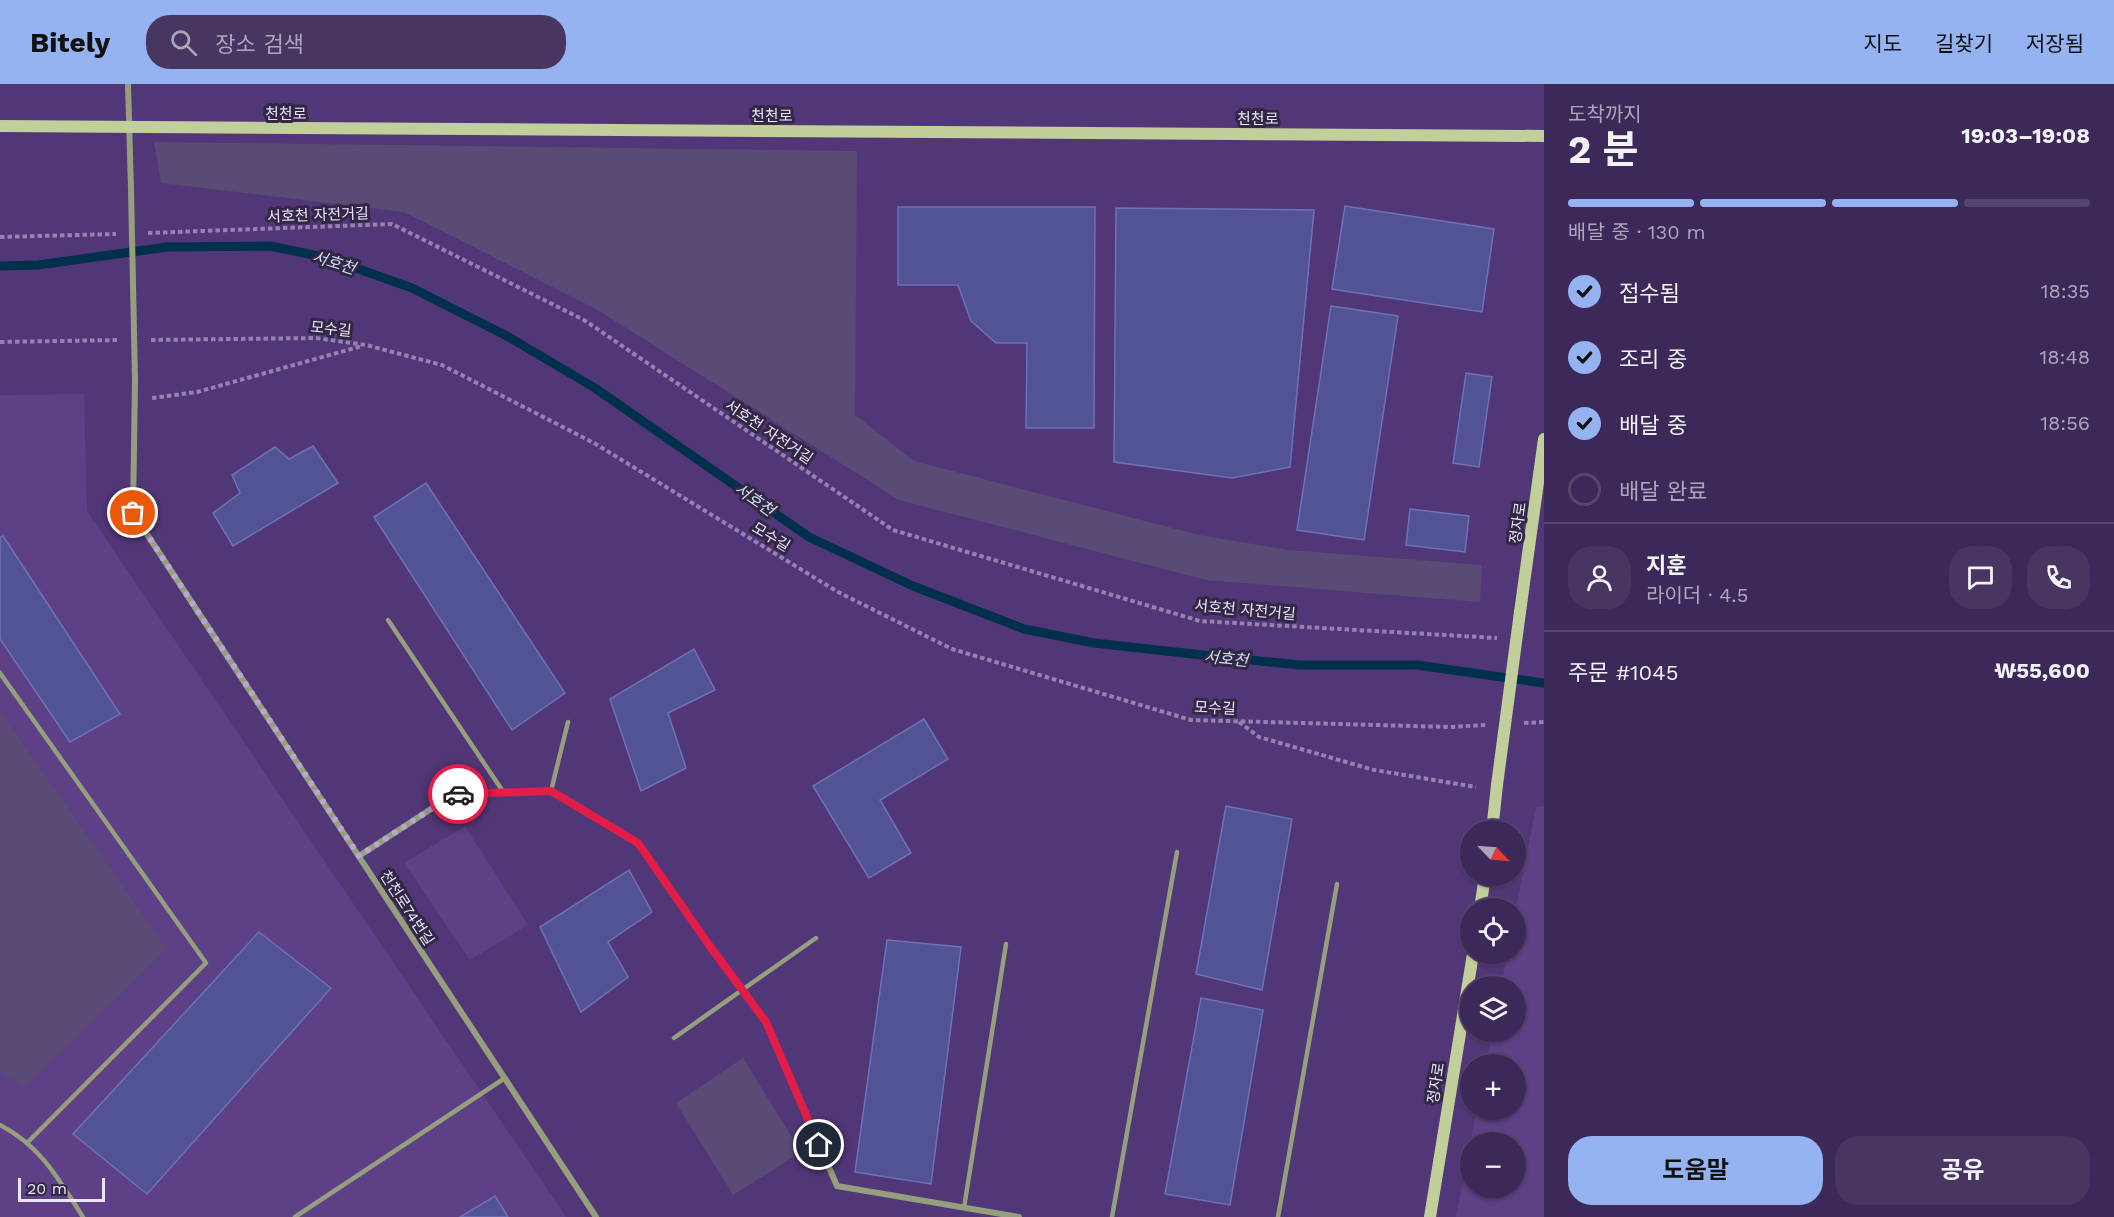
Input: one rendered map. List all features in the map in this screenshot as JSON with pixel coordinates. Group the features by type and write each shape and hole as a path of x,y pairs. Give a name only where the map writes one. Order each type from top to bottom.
{"street":[{"path":"128,84 128,128"},
{"name":"천천로","path":"0,126 1544,136"},
{"name":"천천로74번길","path":"128,128 135,380 133,513 596,1217"},
{"name":"정자로","path":"1497,790 1544,439"},
{"path":"1493,820 1497,790"},
{"path":"359,856 454,794 551,791 638,843 766,1022 837,1186 1019,1217"},
{"name":"정자로","path":"1430,1217 1471,964"}],"lane":[{"path":"388,620 504,793"},
{"path":"0,673 206,963 27,1143"},
{"path":"551,791 568,722"},
{"path":"1112,1217 1177,852"},
{"path":"1278,1217 1336,884"},
{"path":"674,1038 816,938"},
{"path":"964,1208 1006,945"},
{"path":"295,1217 505,1078"},
{"path":"0,1125 14,1132 46,1161 83,1217"}],"path":[{"name":"서호천 자전거길","path":"140,233 393,224 584,320 893,530 1200,621 1499,638"},
{"path":"0,237 116,234"},
{"name":"모수길","path":"141,340 316,338 366,345 442,365 594,443 838,592 952,649 1191,720 1450,727 1498,725"},
{"path":"0,342 129,340"},
{"path":"134,401 197,392 366,345"},
{"path":"1239,721 1259,737 1374,770 1497,790"},
{"path":"1521,723 1544,722"}],"shaded area":[{"path":"154,142 857,151 855,415 914,461 1199,535 1289,550 1482,565 1480,602 1206,580 899,500 596,309 404,212 161,183"},
{"path":"84,394 87,511 566,1217 0,1217 0,395"},
{"path":"0,711 167,949 24,1087 0,1072"},
{"path":"1544,806 1544,1217 1456,1217 1460,1196 1526,1198 1526,1132 1472,1132 1475,1120 1526,1120 1526,1054 1488,1054 1490,1042 1526,1042 1526,976 1503,976 1505,964 1526,964 1526,898 1518,898 1520,886 1526,886 1526,857 1536,807"},
{"path":"465,826 528,925 470,960 404,863"},
{"path":"743,1058 801,1152 733,1195 676,1103"}],"building":[{"path":"1345,206 1494,229 1482,312 1332,289"},
{"path":"898,207 1095,207 1094,428 1026,428 1027,343 996,343 971,321 958,285 898,285"},
{"path":"1116,208 1314,210 1290,467 1232,478 1114,462"},
{"path":"1331,306 1398,316 1364,540 1297,530"},
{"path":"1466,373 1492,377 1479,467 1453,463"},
{"path":"313,446 338,483 233,546 213,513 240,493 232,475 275,447 289,459"},
{"path":"426,483 565,693 512,730 374,517"},
{"path":"1410,509 1469,516 1465,552 1406,545"},
{"path":"3,536 120,714 70,742 0,639 0,538"},
{"path":"694,649 715,690 668,713 686,768 641,791 610,699"},
{"path":"924,719 948,759 880,800 911,853 869,878 813,786"},
{"path":"1226,806 1292,819 1262,990 1196,974"},
{"path":"629,870 652,912 608,942 628,977 581,1012 540,927"},
{"path":"259,932 331,988 147,1194 73,1134"},
{"path":"887,940 961,947 931,1184 855,1172"},
{"path":"1201,998 1263,1010 1230,1205 1165,1194"},
{"path":"495,1196 508,1217 460,1217"}],"waterway":[{"name":"서호천","path":"0,266 38,265 167,247 270,246 328,258 412,288 507,336 595,388 809,537 913,586 1024,629 1094,643 1299,665 1417,665 1544,683"}],"way so far":[{"path":"133,513 359,856 454,794 458,794"}],"route":[{"path":"458,794 551,791 638,843 766,1022 819,1145"}]}
